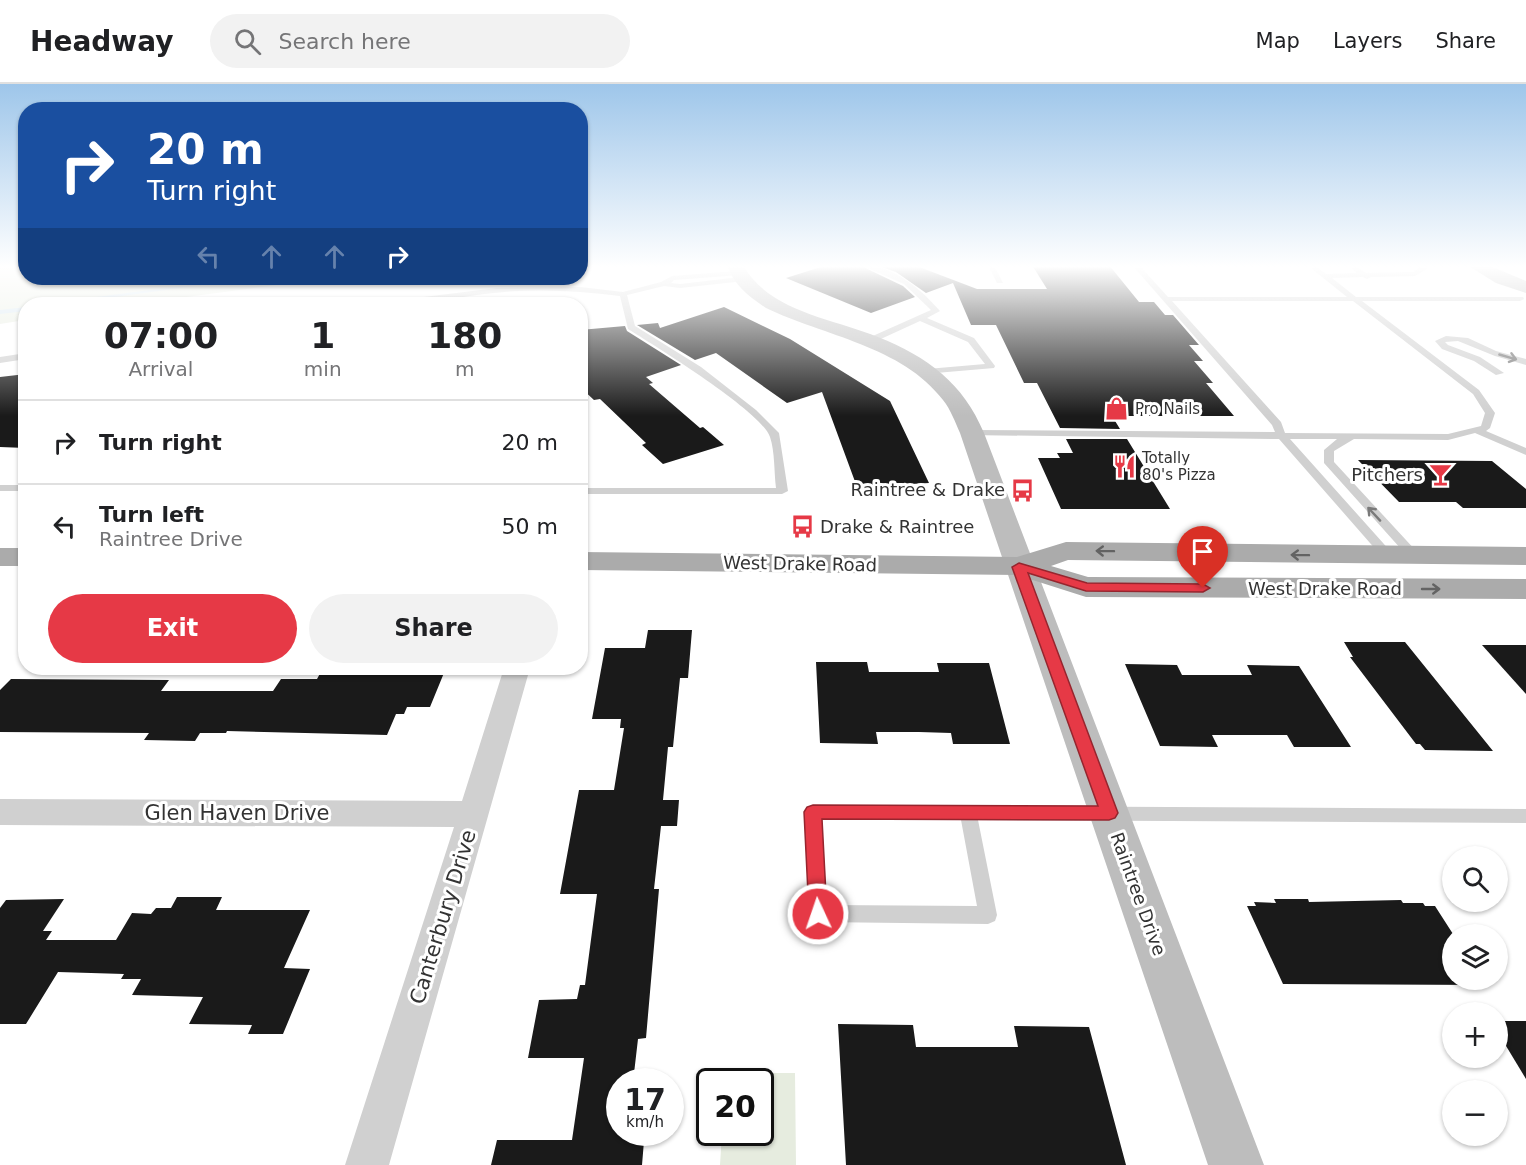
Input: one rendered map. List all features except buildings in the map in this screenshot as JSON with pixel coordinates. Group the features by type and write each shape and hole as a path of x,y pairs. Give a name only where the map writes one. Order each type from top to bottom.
{"main road":[{"name":"West Drake Road","path":"1019,567 1066,551 1526,556"},
{"path":"1226,588 1278,574 1392,574 1401,556"},
{"path":"0,557 18,557"},
{"name":"West Drake Road","path":"588,561 1019,567 1086,587 1526,590"}],"street":[{"name":"Raintree Drive","path":"804,315 897,354 927,372 961,406 1236,1165"},
{"name":"Canterbury Drive","path":"367,1165 515,675"},
{"name":"Glen Haven Drive","path":"0,812 474,814"}],"lane":[{"path":"588,491 782,491 775,435 753,412 698,369 632,327 629,315"},
{"path":"869,341 926,315"},
{"path":"1181,315 1277,424 1281,435 1401,556"},
{"path":"972,433 1448,437 1485,428 1490,413 1476,392 1377,315"},
{"path":"920,318 971,340 991,366 927,372"},
{"path":"1499,374 1477,359 1445,347 1439,341 1446,338 1469,340 1490,352 1526,362"},
{"path":"0,360 18,357"},
{"path":"1476,430 1526,452"},
{"path":"1353,437 1341,441 1329,450 1329,463 1401,556"},
{"path":"0,488 18,488"},
{"path":"968,813 988,915 818,914 813,812 1526,816"}],"shaded area":[{"path":"0,315 18,315 18,321 0,324"},
{"path":"774,1073 795,1073 796,1165 720,1165 721,1146 774,1146"}],"place":[{"name":"Pro Nails","path":"1117,409"},
{"name":"Totally 80's Pizza","path":"1124,467"},
{"name":"Pitchers","path":"1441,475"},
{"name":"Raintree & Drake","path":"1023,490"},
{"name":"Drake & Raintree","path":"802,527"}],"route":[{"path":"818,914 813,812 1109,813 1019,567 1086,587 1203,588"}]}
